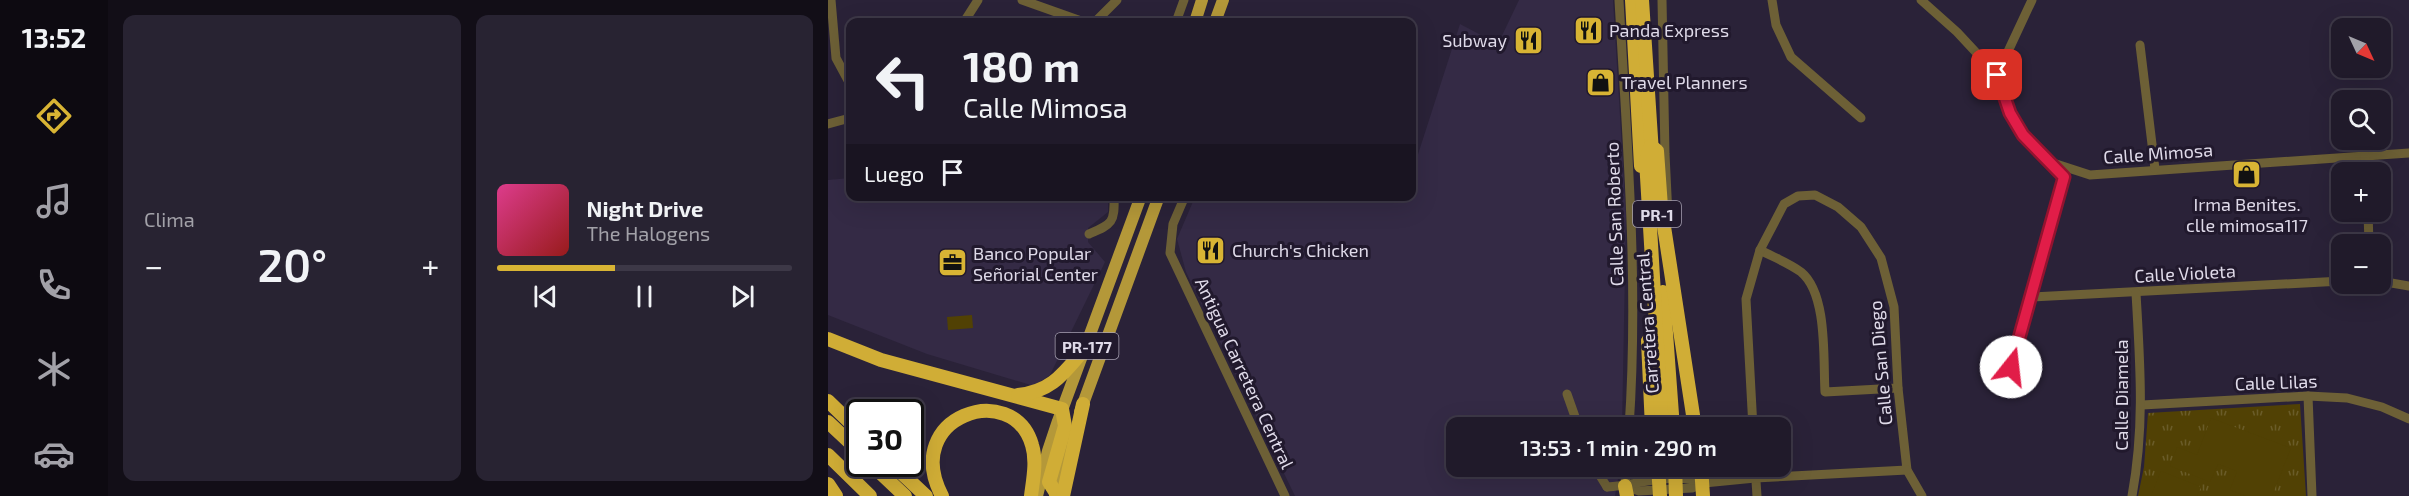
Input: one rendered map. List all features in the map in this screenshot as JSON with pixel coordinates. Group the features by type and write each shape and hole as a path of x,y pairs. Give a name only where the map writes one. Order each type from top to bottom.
{"highway":[{"name":"Carretera Central","path":"1632,0 1652,417"},
{"name":"Carretera Central","path":"1642,0 1672,417"},
{"path":"1661,417 1646,160 1652,146 1657,151 1665,233 1693,417"},
{"path":"828,339 882,360 1062,409 1065,426 1049,482 1058,495"},
{"path":"1011,395 1032,393 1049,387 1087,346"},
{"path":"828,401 846,418"},
{"path":"1058,495 1083,404"},
{"path":"942,496 933,475 932,459 936,442 956,419 973,412 985,411 999,412 1013,419 1025,430 1034,451 1031,496"},
{"path":"828,422 846,439"},
{"path":"828,455 870,496"},
{"path":"885,477 905,496"},
{"path":"906,477 926,496"},
{"path":"1657,477 1658,496"},
{"path":"1664,477 1665,496"},
{"path":"1675,477 1676,496"},
{"path":"828,484 836,496"}],"main road":[{"path":"1196,18 1202,0"},
{"path":"1216,18 1223,0"},
{"name":"PR-177","path":"1037,496 1048,451 1062,409 1139,201"},
{"name":"PR-177","path":"1083,404 1157,201"}],"street":[{"path":"831,0 836,58 846,77"},
{"path":"967,18 978,0"},
{"path":"1022,0 1073,18"},
{"path":"1099,18 1117,0"},
{"path":"1177,18 1184,0"},
{"name":"Calle San Roberto","path":"1619,0 1632,216 1634,304 1629,417"},
{"path":"1662,0 1668,219 1665,233"},
{"path":"1772,0 1776,25 1791,57 1861,118"},
{"path":"1921,0 1957,32 1997,75 2010,113 2019,128 2049,162 2064,177 2090,175"},
{"path":"1997,75 2031,0"},
{"path":"2140,45 2155,169"},
{"path":"828,124 846,119"},
{"name":"Calle Mimosa","path":"2049,162 2090,175 2409,153"},
{"path":"2365,155 2365,162"},
{"path":"2011,367 2064,177"},
{"name":"Calle San Diego","path":"1752,417 1746,299 1760,250 1784,204 1798,196 1815,195 1838,207 1861,228 1881,258 1894,307 1898,388 1906,470 1922,496"},
{"path":"1089,234 1108,226 1115,216 1114,201"},
{"name":"Antigua Carretera Central","path":"1183,201 1173,224 1170,253 1285,496"},
{"path":"1760,250 1801,273 1814,288 1820,308 1825,392 1898,388"},
{"name":"Calle Violeta","path":"2031,297 2331,282"},
{"path":"2391,283 2409,286"},
{"name":"Calle Diamela","path":"2132,496 2138,460 2142,405 2136,292"},
{"path":"1567,394 1575,417"},
{"path":"2308,396 2312,496"},
{"name":"Calle Lilas","path":"2142,405 2308,396 2347,398 2382,407 2409,419"},
{"path":"1600,477 1607,491 1692,488 1704,490 1755,478 1906,470"},
{"path":"1755,478 1757,496"}],"shaded area":[{"path":"1519,0 1613,0 1626,216 1622,417 1446,417 1446,477 1618,477 1615,496 1295,496 1186,272 1177,239 1193,201 1416,201 1416,161 1460,24 1498,44"},
{"path":"846,178 846,201 1108,201 1108,212 1088,228 1088,242 1105,262 1050,375 1034,386 927,354 828,315 828,180"}],"green space":[{"path":"972,315 973,328 948,330 947,317"},
{"path":"2300,404 2306,496 2138,496 2144,467 2148,413"},
{"path":"2211,418 2291,448 2272,496 2246,496 2230,490 2237,471 2218,464 2210,482 2170,466 2177,447 2197,455"},
{"path":"2161,471 2201,487 2197,496 2151,496"}],"place":[{"name":"Panda Express","path":"1588,30"},
{"name":"Subway","path":"1528,40"},
{"name":"Travel Planners","path":"1600,82"},
{"name":"Irma Benites. clle mimosa117","path":"2247,175"},
{"name":"Church's Chicken","path":"1211,250"},
{"name":"Banco Popular Señorial Center","path":"952,263"}],"route":[{"path":"1997,75 2010,113 2023,135 2064,177 2011,367"}]}
